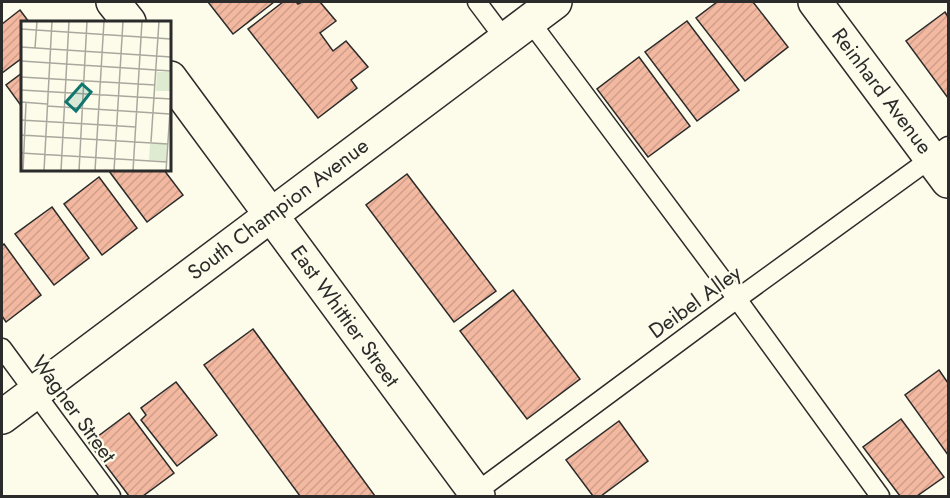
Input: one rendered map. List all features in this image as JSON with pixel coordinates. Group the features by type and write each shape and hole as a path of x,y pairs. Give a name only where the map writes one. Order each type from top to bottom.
{"street":[{"path":"113,2 128,21"},
{"name":"Reinhard Avenue","path":"815,2 943,162"},
{"name":"South Champion Avenue","path":"2,417 529,20"},
{"name":"East Whittier Street","path":"171,79 474,495"}],"lane":[{"path":"477,2 529,20 737,299 880,496"},
{"name":"Deibel Alley","path":"474,495 737,299 943,162"},
{"name":"Wagner Street","path":"2,348 111,496"}],"building":[{"path":"208,2 274,2 233,34"},
{"path":"283,2 298,4 320,2 336,21 320,33 333,51 346,41 368,67 351,80 357,88 318,118 248,29"},
{"path":"717,2 753,2 788,47 745,81 696,18"},
{"path":"20,10 28,21 21,21 21,59 2,73 2,24"},
{"path":"945,12 948,17 948,98 906,41"},
{"path":"687,21 739,90 697,121 645,52"},
{"path":"639,57 690,126 648,157 597,89"},
{"path":"21,74 21,106 6,85"},
{"path":"109,171 165,171 183,195 147,222"},
{"path":"407,174 496,291 454,322 366,205"},
{"path":"99,177 137,228 102,255 64,204"},
{"path":"52,207 89,258 54,285 15,234"},
{"path":"4,244 41,295 6,322 2,316 2,246"},
{"path":"513,290 580,379 527,419 460,331"},
{"path":"253,329 375,496 300,496 204,365"},
{"path":"939,370 948,383 948,455 905,395"},
{"path":"176,382 217,435 177,466 141,420 146,415 141,408"},
{"path":"129,413 174,473 143,496 129,496 89,443"},
{"path":"901,419 944,477 917,496 900,496 863,447"},
{"path":"619,421 648,461 601,496 593,496 566,460"}]}
